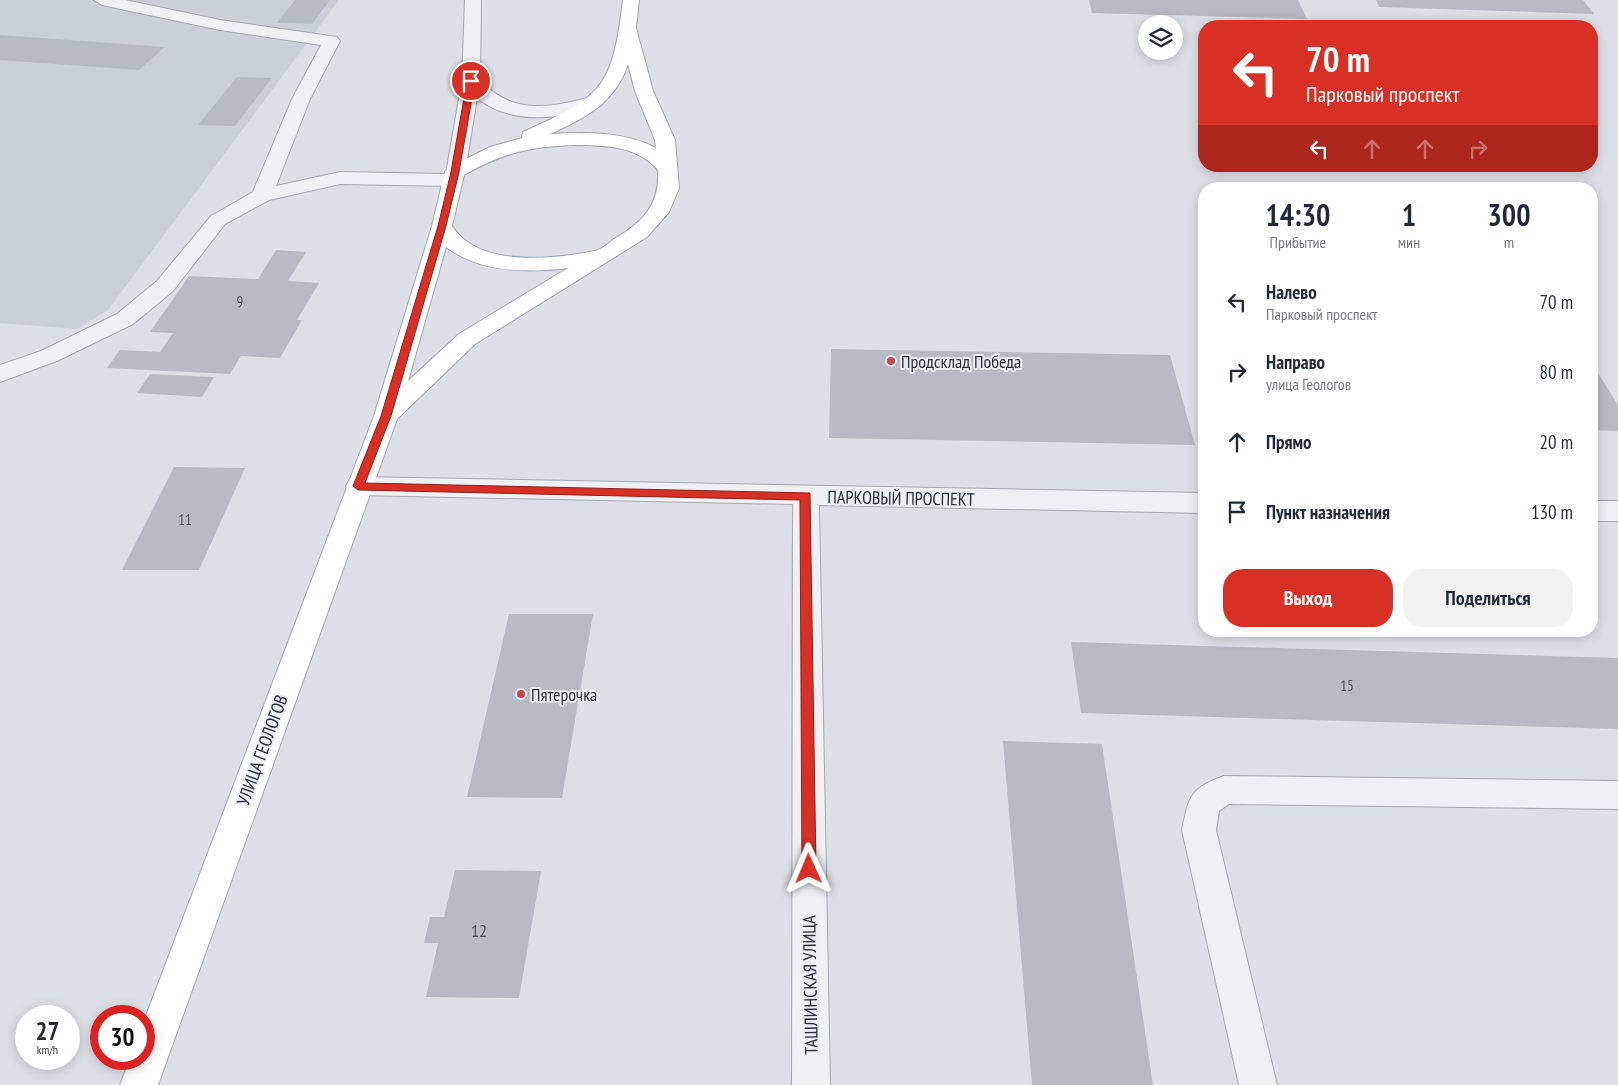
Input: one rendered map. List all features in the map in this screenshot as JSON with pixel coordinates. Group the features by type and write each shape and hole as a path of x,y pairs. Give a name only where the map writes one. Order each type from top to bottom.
{"main road":[{"path":"454,176 485,155 513,145 570,118 595,102 607,88 620,65 628,28 631,0"},
{"path":"386,416 467,339 511,310 640,233 659,212 669,188 665,140 644,91 628,28"},
{"path":"513,145 556,139 598,140 630,144 654,154 668,170"},
{"name":"УЛИЦА ГЕОЛОГОВ","path":"140,1085 358,486 386,416 442,226 454,176"},
{"path":"442,226 453,242 473,254 501,261 536,264 572,262 609,252"}],"street":[{"path":"102,0 220,25 331,41 301,98 262,195"},
{"path":"0,374 49,356 125,319 165,286 218,220 262,195 340,178 454,176 471,81 473,0"},
{"path":"471,81 487,97 508,107 528,112 570,110 595,102"},
{"name":"ПАРКОВЫЙ ПРОСПЕКТ","path":"358,486 1198,503"},
{"name":"ТАШЛИНСКАЯ УЛИЦА","path":"806,496 811,1085"},
{"path":"1598,511 1618,511"},
{"path":"1258,1085 1199,830 1204,803 1224,790 1618,795"}],"shaded area":[{"path":"0,0 339,0 108,310 77,329 0,323"}],"building":[{"path":"295,0 330,0 312,24 277,23"},
{"path":"1089,0 1298,0 1307,19 1183,15 1092,13"},
{"path":"1376,0 1583,0 1594,14 1379,7"},
{"path":"0,35 165,47 139,70 0,60"},
{"path":"237,77 272,78 235,126 198,125"},
{"path":"276,250 306,252 288,281 319,283 297,320 302,320 280,358 241,356 230,374 107,368 120,350 160,352 173,333 150,332 189,276 258,279"},
{"path":"831,349 1170,355 1195,445 829,438"},
{"path":"1598,373 1618,405 1618,431 1598,430"},
{"path":"150,374 214,377 202,397 137,393"},
{"path":"174,467 245,468 199,570 122,570"},
{"path":"509,614 593,614 562,798 467,797"},
{"path":"1071,642 1618,658 1618,729 1081,713"},
{"path":"1003,741 1102,744 1153,1085 1032,1085"},
{"path":"455,870 541,871 519,998 426,997 438,943 424,943 430,917 444,917"}],"place":[{"name":"Продсклад Победа","path":"891,361"},
{"name":"Пятерочка","path":"521,694"}],"route":[{"path":"471,81 455,172 442,226 386,416 358,486 806,496 809,869"}]}
